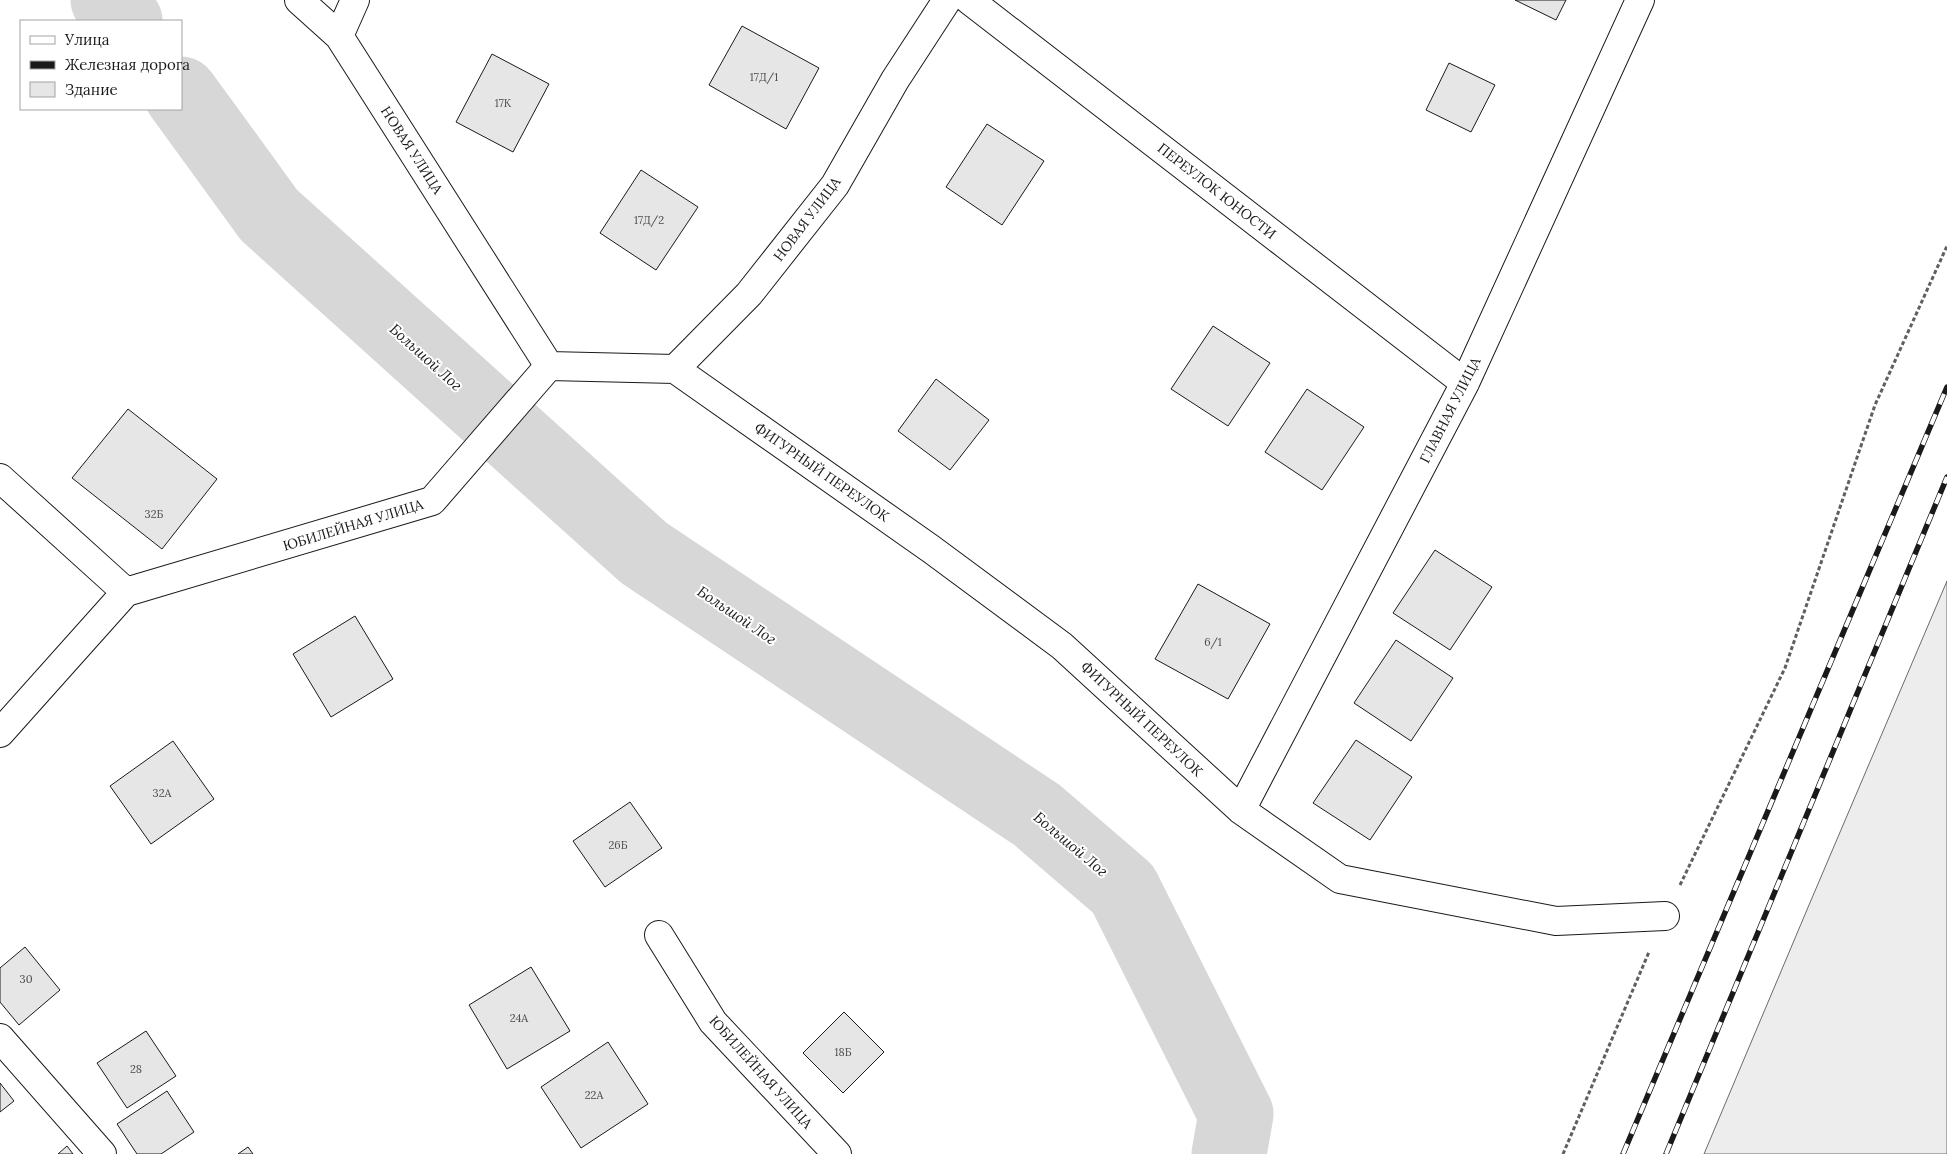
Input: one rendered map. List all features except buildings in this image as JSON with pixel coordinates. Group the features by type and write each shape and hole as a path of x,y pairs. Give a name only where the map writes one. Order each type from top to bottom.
{"street":[{"name":"НОВАЯ УЛИЦА","path":"299,0 339,36 549,366"},
{"path":"339,36 355,0"},
{"name":"НОВАЯ УЛИЦА","path":"676,369 749,294 835,185 895,80 947,0"},
{"name":"ПЕРЕУЛОК ЮНОСТИ","path":"969,0 1465,383"},
{"name":"ГЛАВНАЯ УЛИЦА","path":"1241,810 1465,383 1640,0"},
{"path":"549,366 676,369"},
{"name":"ЮБИЛЕЙНАЯ УЛИЦА","path":"126,592 432,501 549,366"},
{"name":"ФИГУРНЫЙ ПЕРЕУЛОК","path":"676,369 930,549 1062,646 1241,810 1340,879 1556,921 1664,916"},
{"path":"0,478 126,592 0,734"},
{"name":"ЮБИЛЕЙНАЯ УЛИЦА","path":"659,935 713,1022 837,1154"},
{"path":"0,1038 102,1154"}],"path":[{"path":"1563,1154 1664,916 1785,668 1875,405 1947,246"}],"shaded area":[{"path":"1947,581 1947,1154 1704,1154 1809,905"}],"waterway":[{"name":"Большой Лог","path":"108,0 124,20"},
{"name":"Большой Лог","path":"182,95 269,215 644,553 1037,815 1123,889 1236,1114 1229,1154"}],"railway":[{"path":"1623,1154 1947,387"},
{"path":"1666,1154 1947,477"}]}
